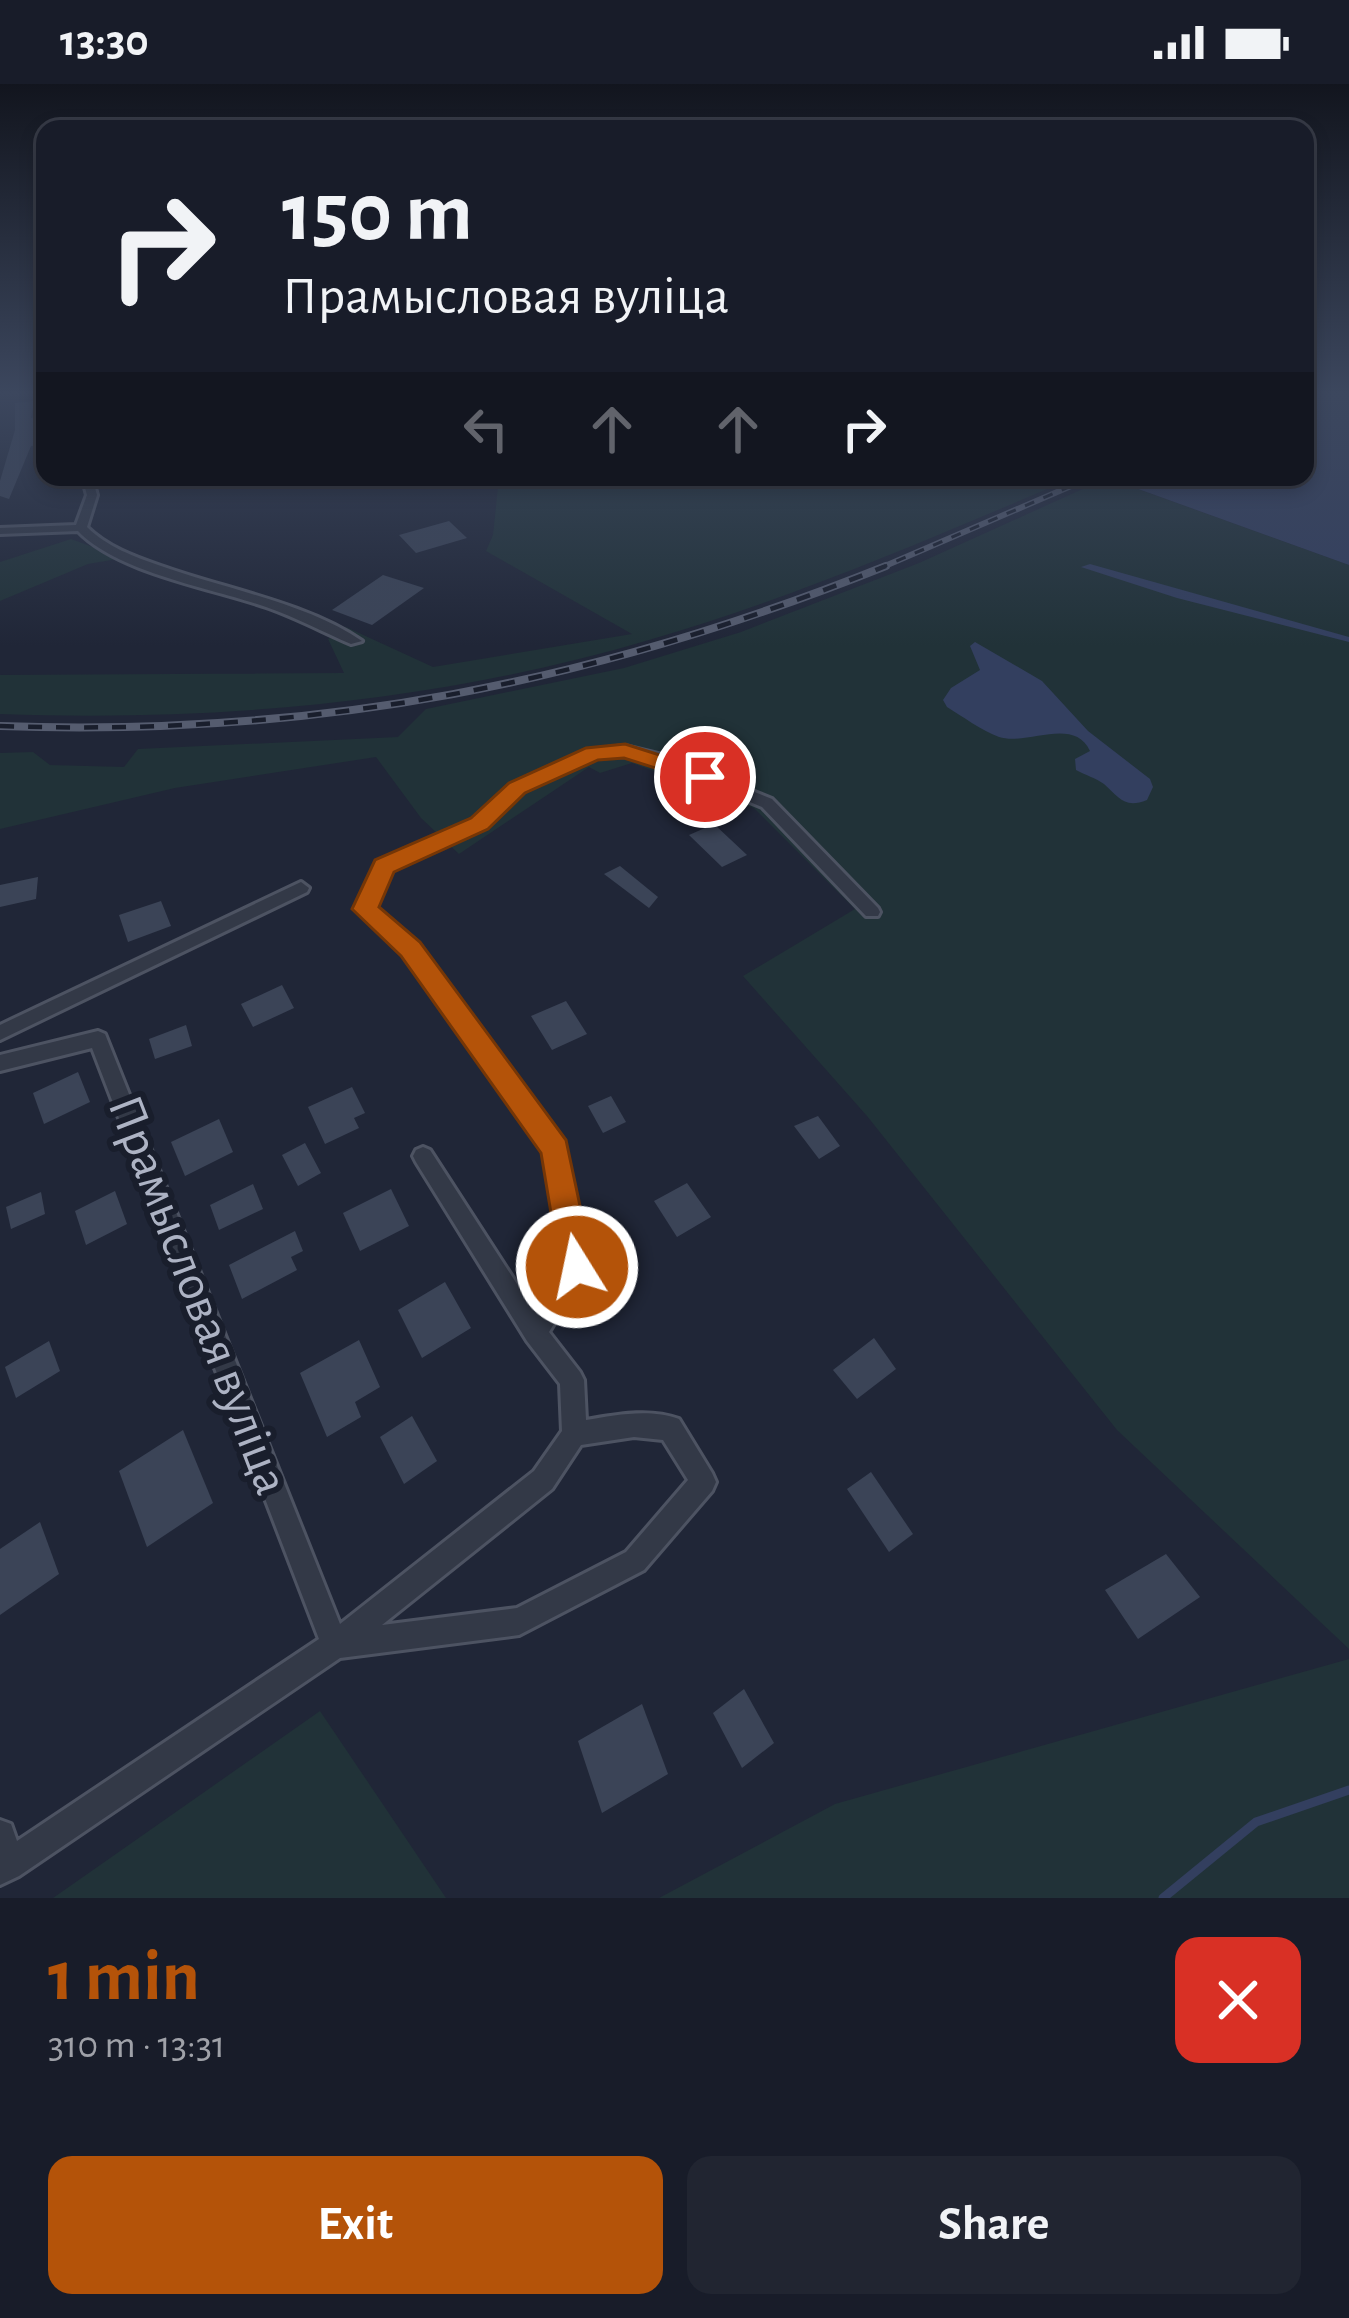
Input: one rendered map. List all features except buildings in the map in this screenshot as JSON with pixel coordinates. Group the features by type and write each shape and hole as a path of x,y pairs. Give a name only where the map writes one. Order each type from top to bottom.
{"street":[{"path":"81,529 92,495 90,486"},
{"path":"0,530 81,529 94,542 271,604 356,641"},
{"path":"535,1333 577,1267 556,1149 410,949 365,909 384,866 479,823 517,788 594,753 625,751 657,758 767,802 872,912"},
{"path":"0,1034 301,888"},
{"name":"Прамысловая вуліца","path":"0,1063 98,1039 335,1645"},
{"path":"3,1857 335,1645 543,1480 574,1434 572,1380 535,1333 423,1156"},
{"path":"335,1645 519,1621 634,1561 703,1482 670,1428 634,1425 574,1434"}],"shaded area":[{"path":"498,486 1054,486 917,544 704,623 490,679 409,693 246,710 164,715 0,714 0,675 344,673 328,639 346,627 433,667 632,634 486,551 493,535"},
{"path":"1089,486 1129,486 1349,565 1349,1649 1117,1430 867,1116 743,976 855,909 754,808 632,763 600,773 589,767 459,854 421,818 376,757 175,788 0,829 0,753 33,752 50,765 124,767 138,749 398,737 426,709 624,668 741,632 919,563"},
{"path":"71,539 123,558 88,564 0,601 0,562"},
{"path":"1349,1659 1349,1898 659,1898 835,1804"},
{"path":"320,1711 446,1898 53,1898"}],"water":[{"path":"1314,477 1349,477 1349,565 1130,486 1314,486"},
{"path":"1090,564 1349,637 1349,642 1177,598 1081,567"},
{"path":"975,642 1042,681 1088,731 1150,779 1153,787 1147,800 1127,802 1076,770 1075,759 1090,751 1073,735 999,737 947,707 943,700 951,688 980,670 970,646"}],"waterway":[{"path":"1163,1898 1256,1822 1349,1790"}],"railway":[{"path":"878,569 1071,486"},
{"path":"878,569 886,566"},
{"path":"0,726 231,722 452,694 668,642 878,569"}],"route":[{"path":"577,1267 556,1149 410,949 365,909 384,866 479,823 517,788 594,753 625,751 705,777"}]}
